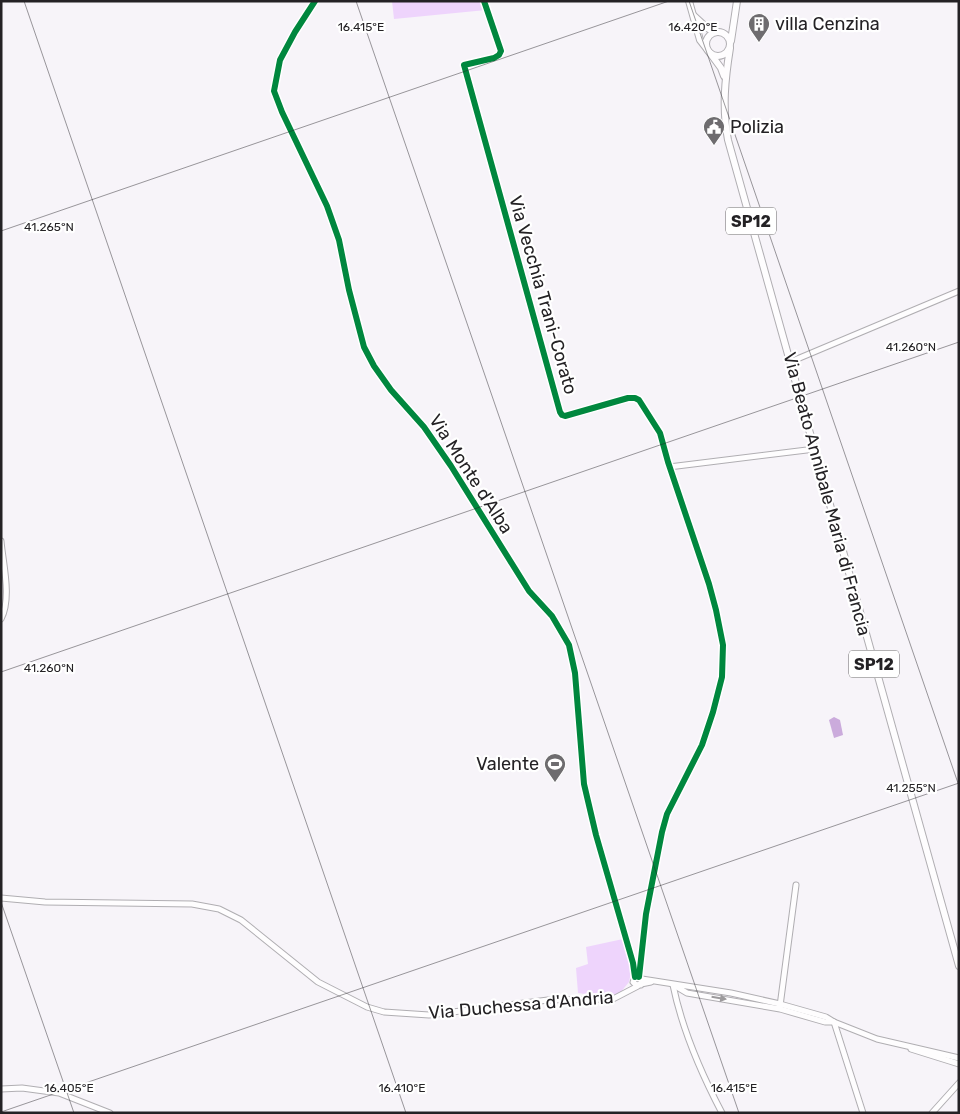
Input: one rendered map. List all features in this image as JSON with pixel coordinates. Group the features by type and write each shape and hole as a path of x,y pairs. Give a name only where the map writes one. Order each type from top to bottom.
{"main road":[{"path":"689,1 700,40 721,68 725,78"},
{"name":"Via Beato Annibale Maria di Francia","path":"736,1 725,78 725,121 728,140 959,966"},
{"path":"692,13 700,22 717,32 726,34 730,46 725,54 721,56 713,55 708,51 707,39 717,32 730,23 734,13"}],"street":[{"name":"Via Monte d'Alba","path":"315,1 280,60 274,91 282,112 327,206 339,240 349,290 364,347 392,390 424,427 452,466 529,591 552,616 569,645 575,673 584,784 596,835 638,981"},
{"name":"Via Vecchia Trani-Corato","path":"484,1 501,51 499,55 464,66 560,412 566,416 628,398 640,400 660,433 669,467 716,610 723,645 722,678 713,712 702,745 667,814 662,832 646,914 638,981"},
{"path":"790,362 959,291"},
{"path":"669,467 815,448"},
{"path":"1,541 6,611 1,619"},
{"path":"780,1006 796,885"},
{"name":"Via Duchessa d'Andria","path":"1,898 45,902 192,904 219,909 241,920 318,982 367,1007 384,1012 429,1014 548,1000 608,999 622,995 638,981 652,981 731,993 826,1017 877,1039 959,1058"},
{"path":"633,963 642,958"},
{"path":"673,985 677,1006 685,1029 722,1113"},
{"path":"834,1022 863,1113"},
{"name":"Via Duchessa d'Andria","path":"899,1044 959,1064"},
{"path":"932,1113 959,1083"},
{"path":"1,1089 22,1088 59,1092 110,1113"}],"shaded area":[{"path":"392,1 482,1 486,10 394,19"},
{"path":"834,717 840,720 843,735 834,738 829,720"},
{"path":"623,939 631,972 629,982 620,993 605,997 578,993 576,968 588,964 586,947"}],"cycle path":[{"path":"315,1 280,60 274,91 282,112 327,206 339,240 349,290 364,347 374,366 391,390 424,427 451,466 529,591 552,616 569,645 575,673 584,784 596,835 633,963 635,977"},
{"path":"484,1 501,51 494,58 464,65 560,412 565,416 628,398 639,400 660,433 709,584 723,645 722,677 713,712 702,745 667,814 662,832 646,914 639,977"}],"place":[{"name":"villa Cenzina","path":"759,43"},
{"name":"Polizia","path":"714,146"},
{"name":"Valente","path":"555,783"}]}
